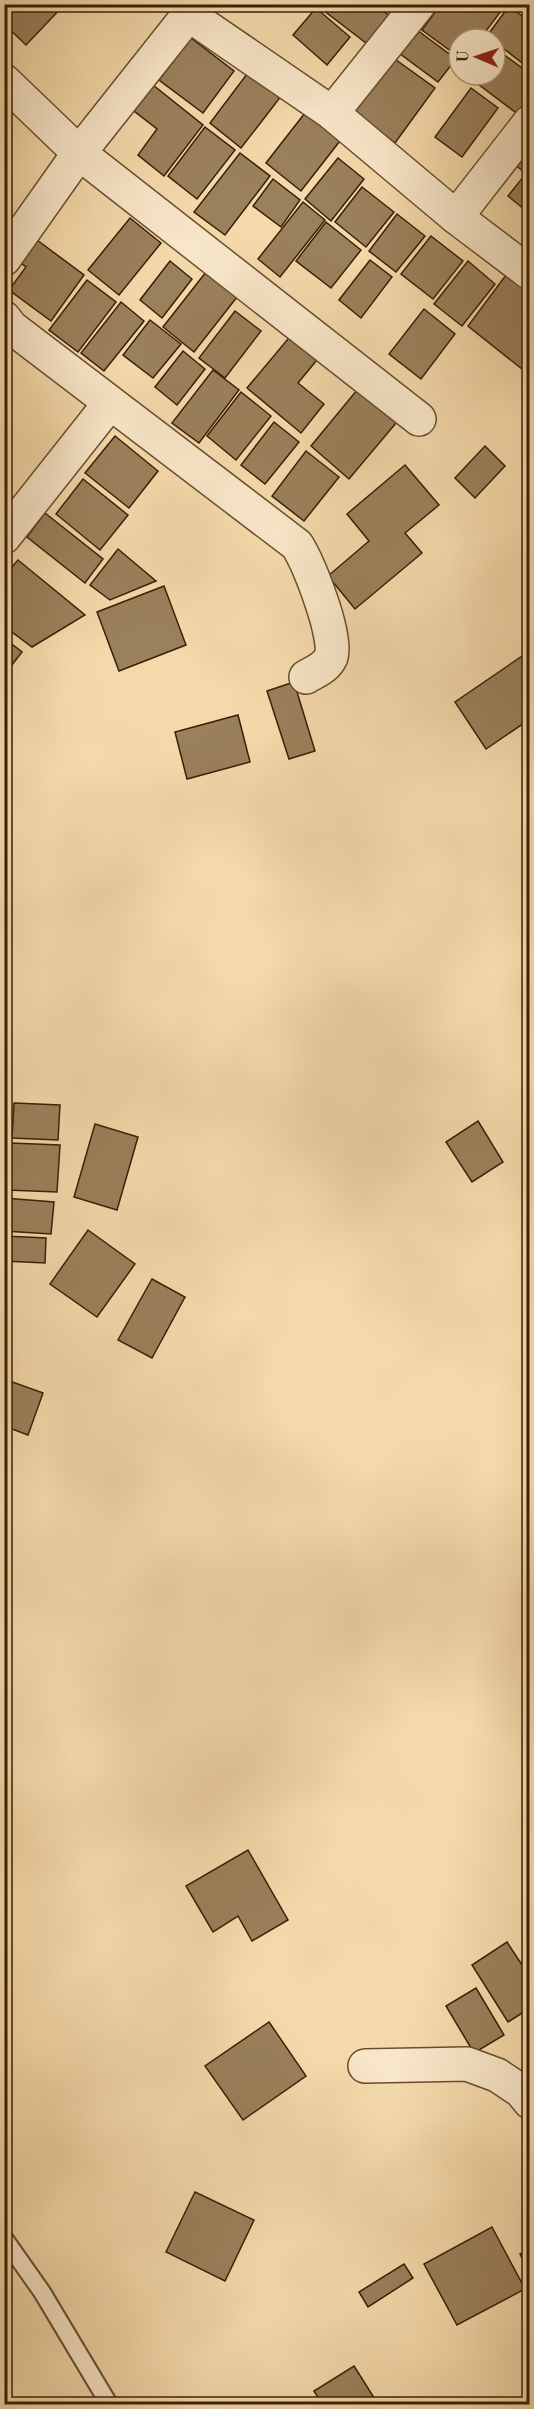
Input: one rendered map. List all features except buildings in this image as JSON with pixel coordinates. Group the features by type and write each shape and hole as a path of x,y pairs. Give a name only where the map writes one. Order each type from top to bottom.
{"street":[{"path":"332,113 419,4"},
{"path":"4,259 79,153 193,10 332,113 456,217 530,273"},
{"path":"4,81 79,153 419,419"},
{"path":"456,217 530,122"},
{"path":"4,318 11,327 297,545 311,570 332,640 332,652 325,666 306,677"},
{"path":"4,537 110,403"},
{"path":"365,2066 466,2064 497,2075 527,2092"}],"lane":[{"path":"4,2238 42,2292 109,2404"}]}
